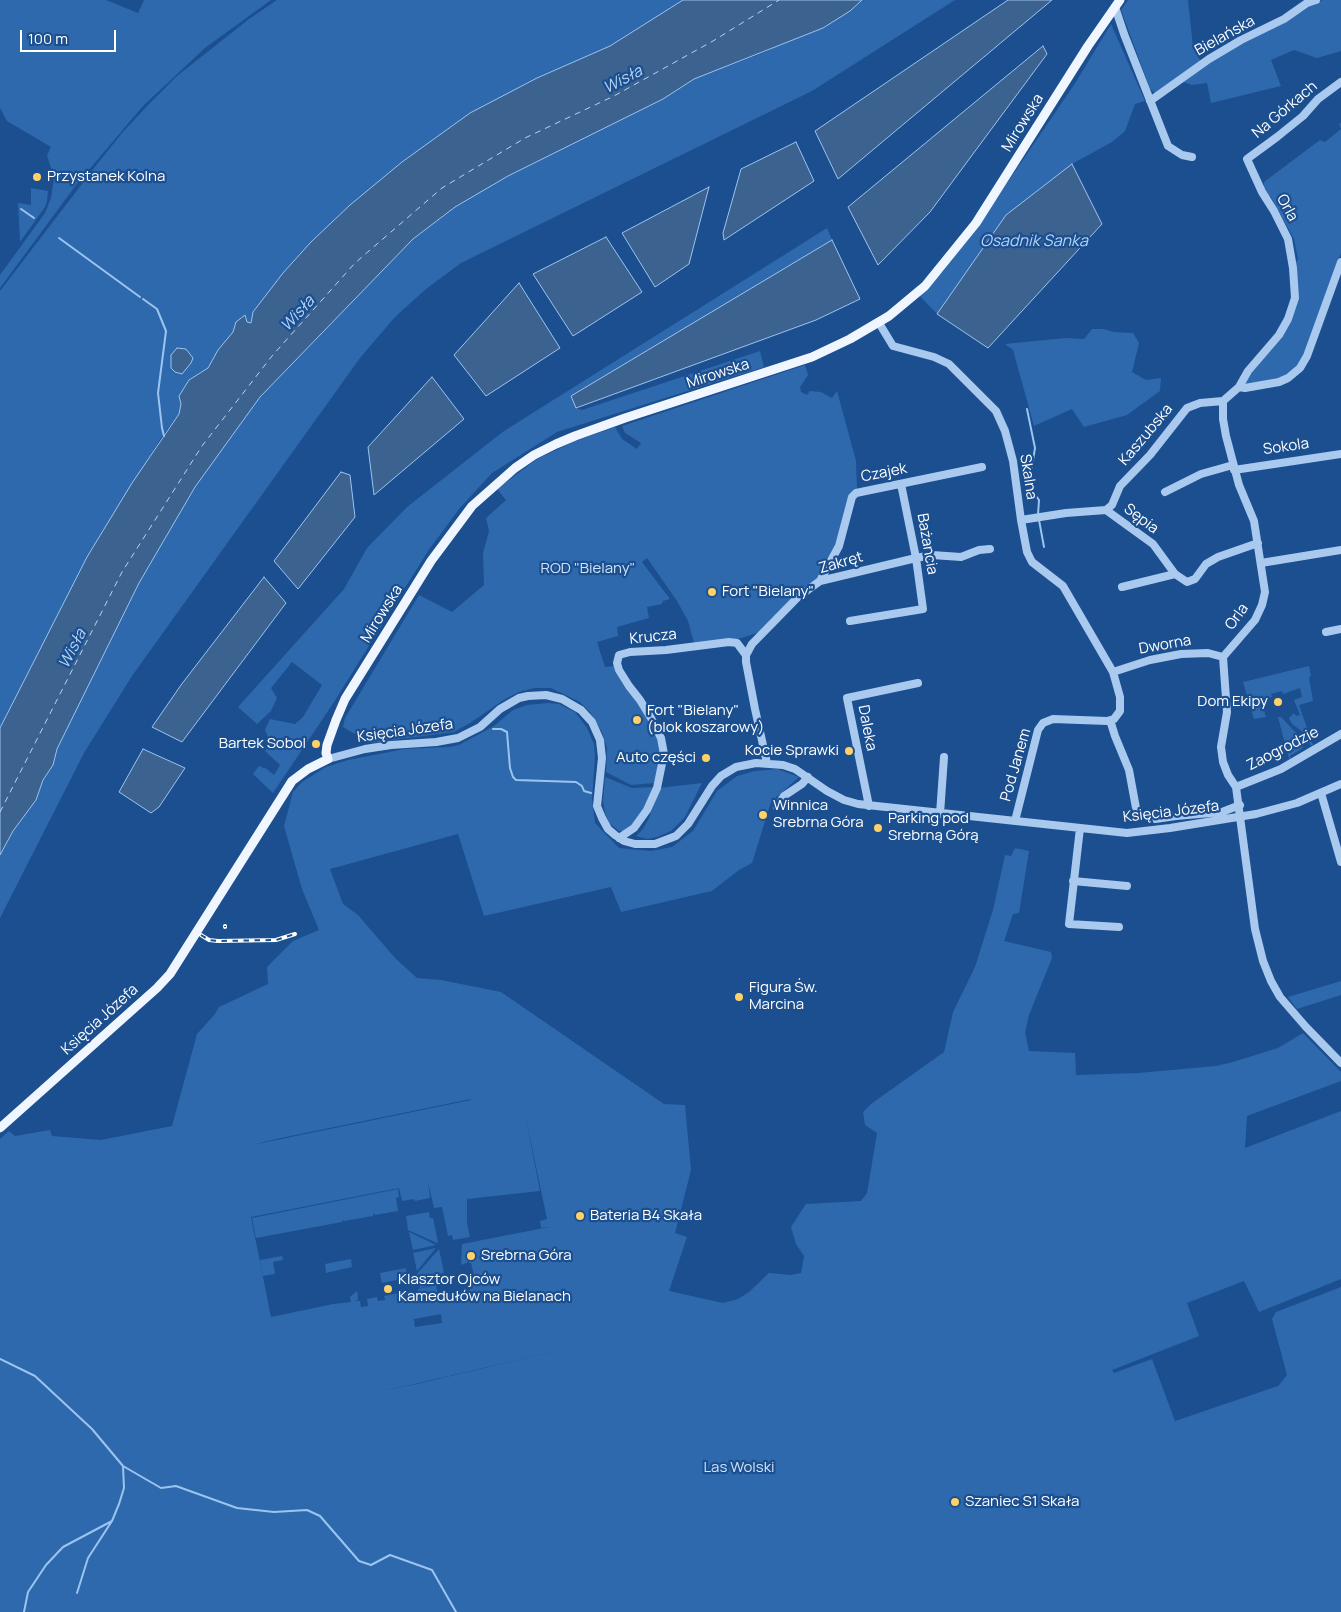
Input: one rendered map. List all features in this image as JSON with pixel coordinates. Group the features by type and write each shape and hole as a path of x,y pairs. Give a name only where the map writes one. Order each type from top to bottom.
{"main road":[{"name":"Mirowska","path":"328,759 326,753 327,745 345,698 431,561 472,506 515,468 534,455 575,436 812,357 879,323 925,286 976,223 1088,46 1118,4"},
{"name":"Księcia Józefa","path":"0,1128 168,977 186,952 288,787 297,776 328,759"}],"street":[{"name":"Bielańska","path":"1150,101 1209,58 1284,19 1307,3 1316,0"},
{"path":"1118,4 1124,34 1168,146 1182,155 1192,157"},
{"path":"1108,17 1124,34"},
{"name":"Na Górkach","path":"1247,159 1303,116 1318,99 1341,82"},
{"name":"Orla","path":"1223,657 1255,620 1262,605 1265,592 1254,521 1234,467 1223,419 1223,401 1239,388 1248,371 1279,335 1288,319 1295,298 1293,268 1288,239 1262,192 1247,159"},
{"path":"1239,388 1279,382 1288,378 1300,368 1307,356 1341,262"},
{"path":"1332,289 1341,288"},
{"name":"Skalna","path":"879,323 893,346 934,356 949,364 996,411 1005,431 1014,462 1026,548 1032,562 1063,586 1113,672"},
{"name":"Kaszubska","path":"1106,510 1112,505 1120,486 1150,455 1187,408 1200,403 1223,401"},
{"name":"Sokola","path":"1234,467 1341,454"},
{"path":"1165,492 1184,481 1206,472 1234,467"},
{"name":"Czajek","path":"820,582 839,546 852,498 856,493 982,468"},
{"name":"Bażancia","path":"850,622 923,608 902,484"},
{"path":"1021,520 1066,512 1106,510"},
{"name":"Sępia","path":"1106,510 1153,544 1176,574"},
{"path":"1122,587 1176,574 1187,582 1195,578 1206,564 1218,557 1258,543"},
{"name":"Zakręt","path":"746,655 752,644 794,601 820,582 916,558 932,555 960,556 979,550 990,549"},
{"path":"1261,563 1341,550"},
{"path":"1326,632 1341,629"},
{"name":"Krucza","path":"619,838 634,828 648,810 657,788 664,754 661,738 651,718 619,670 617,662 619,655 630,652 666,650 729,642 737,643 746,655"},
{"name":"Dworna","path":"1113,672 1150,660 1182,654 1208,653 1223,657"},
{"path":"746,655 751,690 767,763"},
{"path":"1223,657 1227,712 1221,747 1223,762 1228,775 1236,787 1240,804 1258,948 1271,982 1280,997 1341,1063"},
{"path":"1113,672 1120,697 1120,707 1116,716 1110,720 1129,770 1136,808 1140,815 1155,820 1222,812 1240,804"},
{"name":"Daleka","path":"869,806 847,698 918,683"},
{"name":"Księcia Józefa","path":"328,759 365,749 458,738 480,727 500,709 519,698 546,695 562,699 581,710 596,730 601,745 602,758 597,806 602,818 608,829 619,838 634,844 656,844 676,836 688,824 712,786 721,776 736,768 767,763 795,769 844,800 869,806 1127,833 1147,832 1273,810 1341,784"},
{"name":"Pod Janem","path":"1015,821 1038,730 1044,723 1053,719 1110,720"},
{"name":"Zaogrodzie","path":"1236,787 1281,769 1341,734"},
{"path":"940,814 944,757"},
{"path":"777,807 784,796 802,784 808,777"},
{"path":"1321,793 1341,862"},
{"path":"1080,828 1069,924 1119,927"},
{"path":"1073,881 1127,886"}],"green space":[{"path":"0,0 106,0 138,13 144,0 271,0 205,48 143,106 76,185 0,288 0,275 45,213 51,198 54,178 47,155 51,147 7,121 0,108"},
{"path":"277,0 683,0 610,46 537,78 470,113 402,162 350,205 311,242 283,273 253,312 251,324 236,322 233,332 218,350 208,368 189,380 179,414 163,435 87,557 0,728 0,291 98,163 149,104 177,76 249,19"},
{"path":"862,0 955,0 812,91 461,263 426,289 395,317 360,358 132,676 84,753 0,918 0,855 13,831 36,800 43,780 53,765 57,749 139,583 195,487 260,397 413,239 455,207 508,176 663,99 694,79 765,52 850,11"},
{"path":"1128,0 1188,0 1193,47 1201,62 1155,93 1150,89 1121,10"},
{"path":"1323,0 1341,0 1341,51 1317,58 1294,50 1271,60 1281,86 1211,103 1207,83 1192,85 1180,81 1207,62 1307,5"},
{"path":"1111,24 1145,101 1135,104 1125,131 1112,142 1072,164 1006,215 937,314 920,296 945,269 979,224 1074,85"},
{"path":"1341,129 1341,253 1305,355 1298,366 1282,377 1246,385 1246,379 1290,321 1298,296 1296,263 1298,259 1294,239 1271,197 1266,196 1263,190 1264,182 1320,140 1325,142"},
{"path":"31,188 48,191 47,201 45,207 20,242 18,203 31,205"},
{"path":"827,228 832,240 571,396 576,408 582,410 760,351 764,367 557,432 492,473 459,509 428,551 334,702 273,793 253,774 259,766 267,769 274,775 280,765 265,751 270,742 265,730 270,719 295,724 303,717 322,685 292,662 271,688 277,698 271,711 257,724 238,707 344,589 367,548 407,507 504,431"},
{"path":"1092,329 1133,333 1139,343 1132,372 1146,380 1161,378 1160,391 1127,415 1084,427 1072,409 1034,426 1013,350 1005,344 1066,338 1084,339"},
{"name":"ROD \"Bielany\"","path":"805,365 808,375 800,387 801,392 807,395 810,391 821,392 832,398 837,391 856,461 857,489 852,492 842,534 816,582 760,632 735,640 694,643 688,621 677,601 647,558 642,562 670,599 663,601 662,604 647,607 649,618 617,627 618,636 597,642 605,667 614,666 622,682 638,701 659,740 661,749 660,760 654,783 631,785 606,772 607,748 602,732 590,712 580,702 551,688 534,688 519,692 454,732 370,743 343,727 345,718 419,595 452,612 484,585 483,553 489,531 486,518 506,500 497,489 537,459 573,442 615,427 622,439 637,449 641,443 625,433 622,426"},
{"path":"1309,666 1313,701 1299,705 1313,745 1311,746 1303,732 1292,724 1289,718 1293,714 1296,716 1300,715 1294,700 1302,697 1300,688 1283,694 1282,691 1271,694 1272,697 1261,701 1266,717 1254,719 1243,682"},
{"name":"Las Wolski","path":"559,704 575,712 587,728 594,744 592,799 595,823 619,848 651,851 672,847 693,831 717,791 737,776 755,771 777,769 799,777 771,802 752,863 739,870 712,891 621,912 611,887 484,916 458,834 330,869 343,904 358,915 395,958 417,978 441,980 501,992 664,1104 685,1105 691,1170 675,1233 687,1237 669,1291 723,1303 738,1299 749,1292 769,1273 790,1275 801,1273 804,1256 796,1244 791,1227 806,1204 861,1201 867,1193 877,1133 865,1125 863,1112 871,1104 944,1052 953,1012 975,967 993,910 1005,855 1011,856 1015,848 1029,851 1019,913 1013,914 1004,941 1051,952 1052,958 1029,1015 1025,1032 1029,1051 1075,1053 1076,1075 1138,1073 1216,1066 1233,1062 1278,1048 1303,1033 1341,1072 1341,1081 1247,1116 1245,1148 1341,1111 1341,1279 1259,1312 1244,1281 1187,1303 1199,1336 1112,1370 1114,1373 1152,1359 1175,1421 1278,1386 1287,1375 1272,1319 1276,1312 1341,1287 1341,1612 0,1612 0,1139 9,1131 15,1136 50,1130 52,1136 101,1140 172,1126 197,1034 219,1007 268,984 267,967 293,941 319,930 302,889 284,826 293,792 302,782 326,767 348,760 405,749 459,745 494,726 513,710 527,705","holes":["471,1099 252,1145 276,1139","525,1114 547,1219 540,1221 541,1228 549,1227 462,1244 461,1265 472,1258 468,1263 471,1263 476,1284 469,1286 470,1290 438,1297 436,1285 418,1289 418,1293 410,1294 409,1291 384,1296 385,1300 378,1301 377,1297 367,1299 368,1306 361,1307 360,1301 355,1301 358,1300 357,1291 350,1297 351,1302 271,1317 251,1217 399,1188 402,1201 414,1199 415,1201 430,1198 428,1182 434,1208 442,1207 448,1236 452,1235 453,1240 470,1237 467,1223 467,1199 540,1191","441,1314 442,1323 415,1327 414,1319","574,1347 410,1385 380,1391"]},
{"path":"1278,717 1281,717 1301,738 1303,748 1290,756 1291,758 1289,759"},
{"path":"605,777 632,788 654,787 643,812 627,831 619,831 609,823 603,801"},
{"path":"702,783 685,817 671,831 647,839 636,836 643,829 649,818 659,788"},
{"path":"1341,981 1341,995 1297,1009 1288,997"},
{"path":"398,1189 399,1197 396,1198 398,1211 375,1215 374,1213 373,1216 343,1220 342,1222 256,1238 252,1218"},
{"path":"429,1212 430,1218 433,1218 437,1243 408,1230 406,1216"},
{"path":"409,1232 436,1245 413,1250"},
{"path":"436,1248 417,1271 413,1253"},
{"path":"439,1249 444,1273 432,1275 433,1285 420,1288 417,1274"},
{"path":"282,1256 283,1260 273,1262 275,1274 263,1276 260,1260"},
{"path":"351,1259 352,1267 326,1273 325,1264"},
{"path":"406,1268 407,1274 401,1279 382,1283 380,1273"}],"water":[{"name":"Wisła","path":"683,0 862,0 850,11 823,28 694,79 663,99 508,176 455,207 413,239 260,397 195,487 139,583 57,749 53,765 43,780 36,800 13,831 0,855 0,728 87,557 132,483 179,414 181,404 179,396 189,380 208,368 218,350 233,332 236,322 245,315 247,322 251,323 253,312 283,273 311,242 350,205 402,162 470,113 537,78 610,46"},
{"path":"1008,0 1052,0 838,179 815,131"},
{"path":"1043,46 1047,54 930,212 878,265 848,207"},
{"path":"796,142 814,181 724,240 723,233 741,169"},
{"name":"Osadnik Sanka","path":"1072,164 1102,224 988,348 937,314 1006,215"},
{"path":"709,187 689,264 655,287 622,233"},
{"path":"606,237 642,292 573,336 533,274"},
{"path":"832,240 860,299 816,320 576,408 571,396"},
{"path":"519,283 560,348 486,396 454,355"},
{"path":"177,348 186,349 193,358 182,374 175,372 171,368 171,355"},
{"path":"432,377 464,419 374,495 368,447"},
{"path":"341,472 350,475 355,517 298,589 274,561"},
{"path":"264,577 286,603 182,742 152,727 181,685"},
{"path":"143,749 185,768 159,807 151,813 119,792"}],"waterway":[{"path":"21,209 34,218"},
{"path":"59,238 140,297"},
{"path":"143,299 157,309 166,331 158,393 164,436"},
{"path":"1027,409 1035,448 1031,472 1033,492 1039,500 1038,515"},
{"path":"1039,520 1044,547"},
{"path":"493,729 501,729 507,732 510,768 516,780 576,782 582,786 584,791 591,793"},
{"path":"0,1359 35,1376 92,1429 123,1466 161,1488 176,1486 237,1508 274,1512 307,1510 320,1516 359,1561 371,1565 390,1555 432,1570 456,1612"},
{"path":"77,1593 88,1558 112,1521 119,1504 124,1488 123,1466"},
{"path":"24,1612 28,1592 46,1565 63,1547 112,1521"}],"ferry route":[{"path":"0,812 122,572 202,446 272,356 355,263 442,188 525,138 614,96 713,41 779,0"}],"railway":[{"path":"201,935 209,940 218,941 276,940 295,934"}],"place":[{"name":"Przystanek Kolna","path":"37,177"},
{"name":"Fort \"Bielany\"","path":"712,592"},
{"name":"Dom Ekipy","path":"1278,702"},
{"name":"Fort \"Bielany\" (blok koszarowy)","path":"637,720"},
{"name":"Bartek Sobol","path":"316,744"},
{"name":"Kocie Sprawki","path":"849,751"},
{"name":"Auto części","path":"706,758"},
{"name":"Winnica Srebrna Góra","path":"763,815"},
{"name":"Parking pod Srebrną Górą","path":"878,828"},
{"name":"Figura Św. Marcina","path":"739,997"},
{"name":"Bateria B4 Skała","path":"580,1216"},
{"name":"Srebrna Góra","path":"471,1256"},
{"name":"Klasztor Ojców Kamedułów na Bielanach","path":"388,1289"},
{"name":"Szaniec S1 Skała","path":"955,1502"}]}
